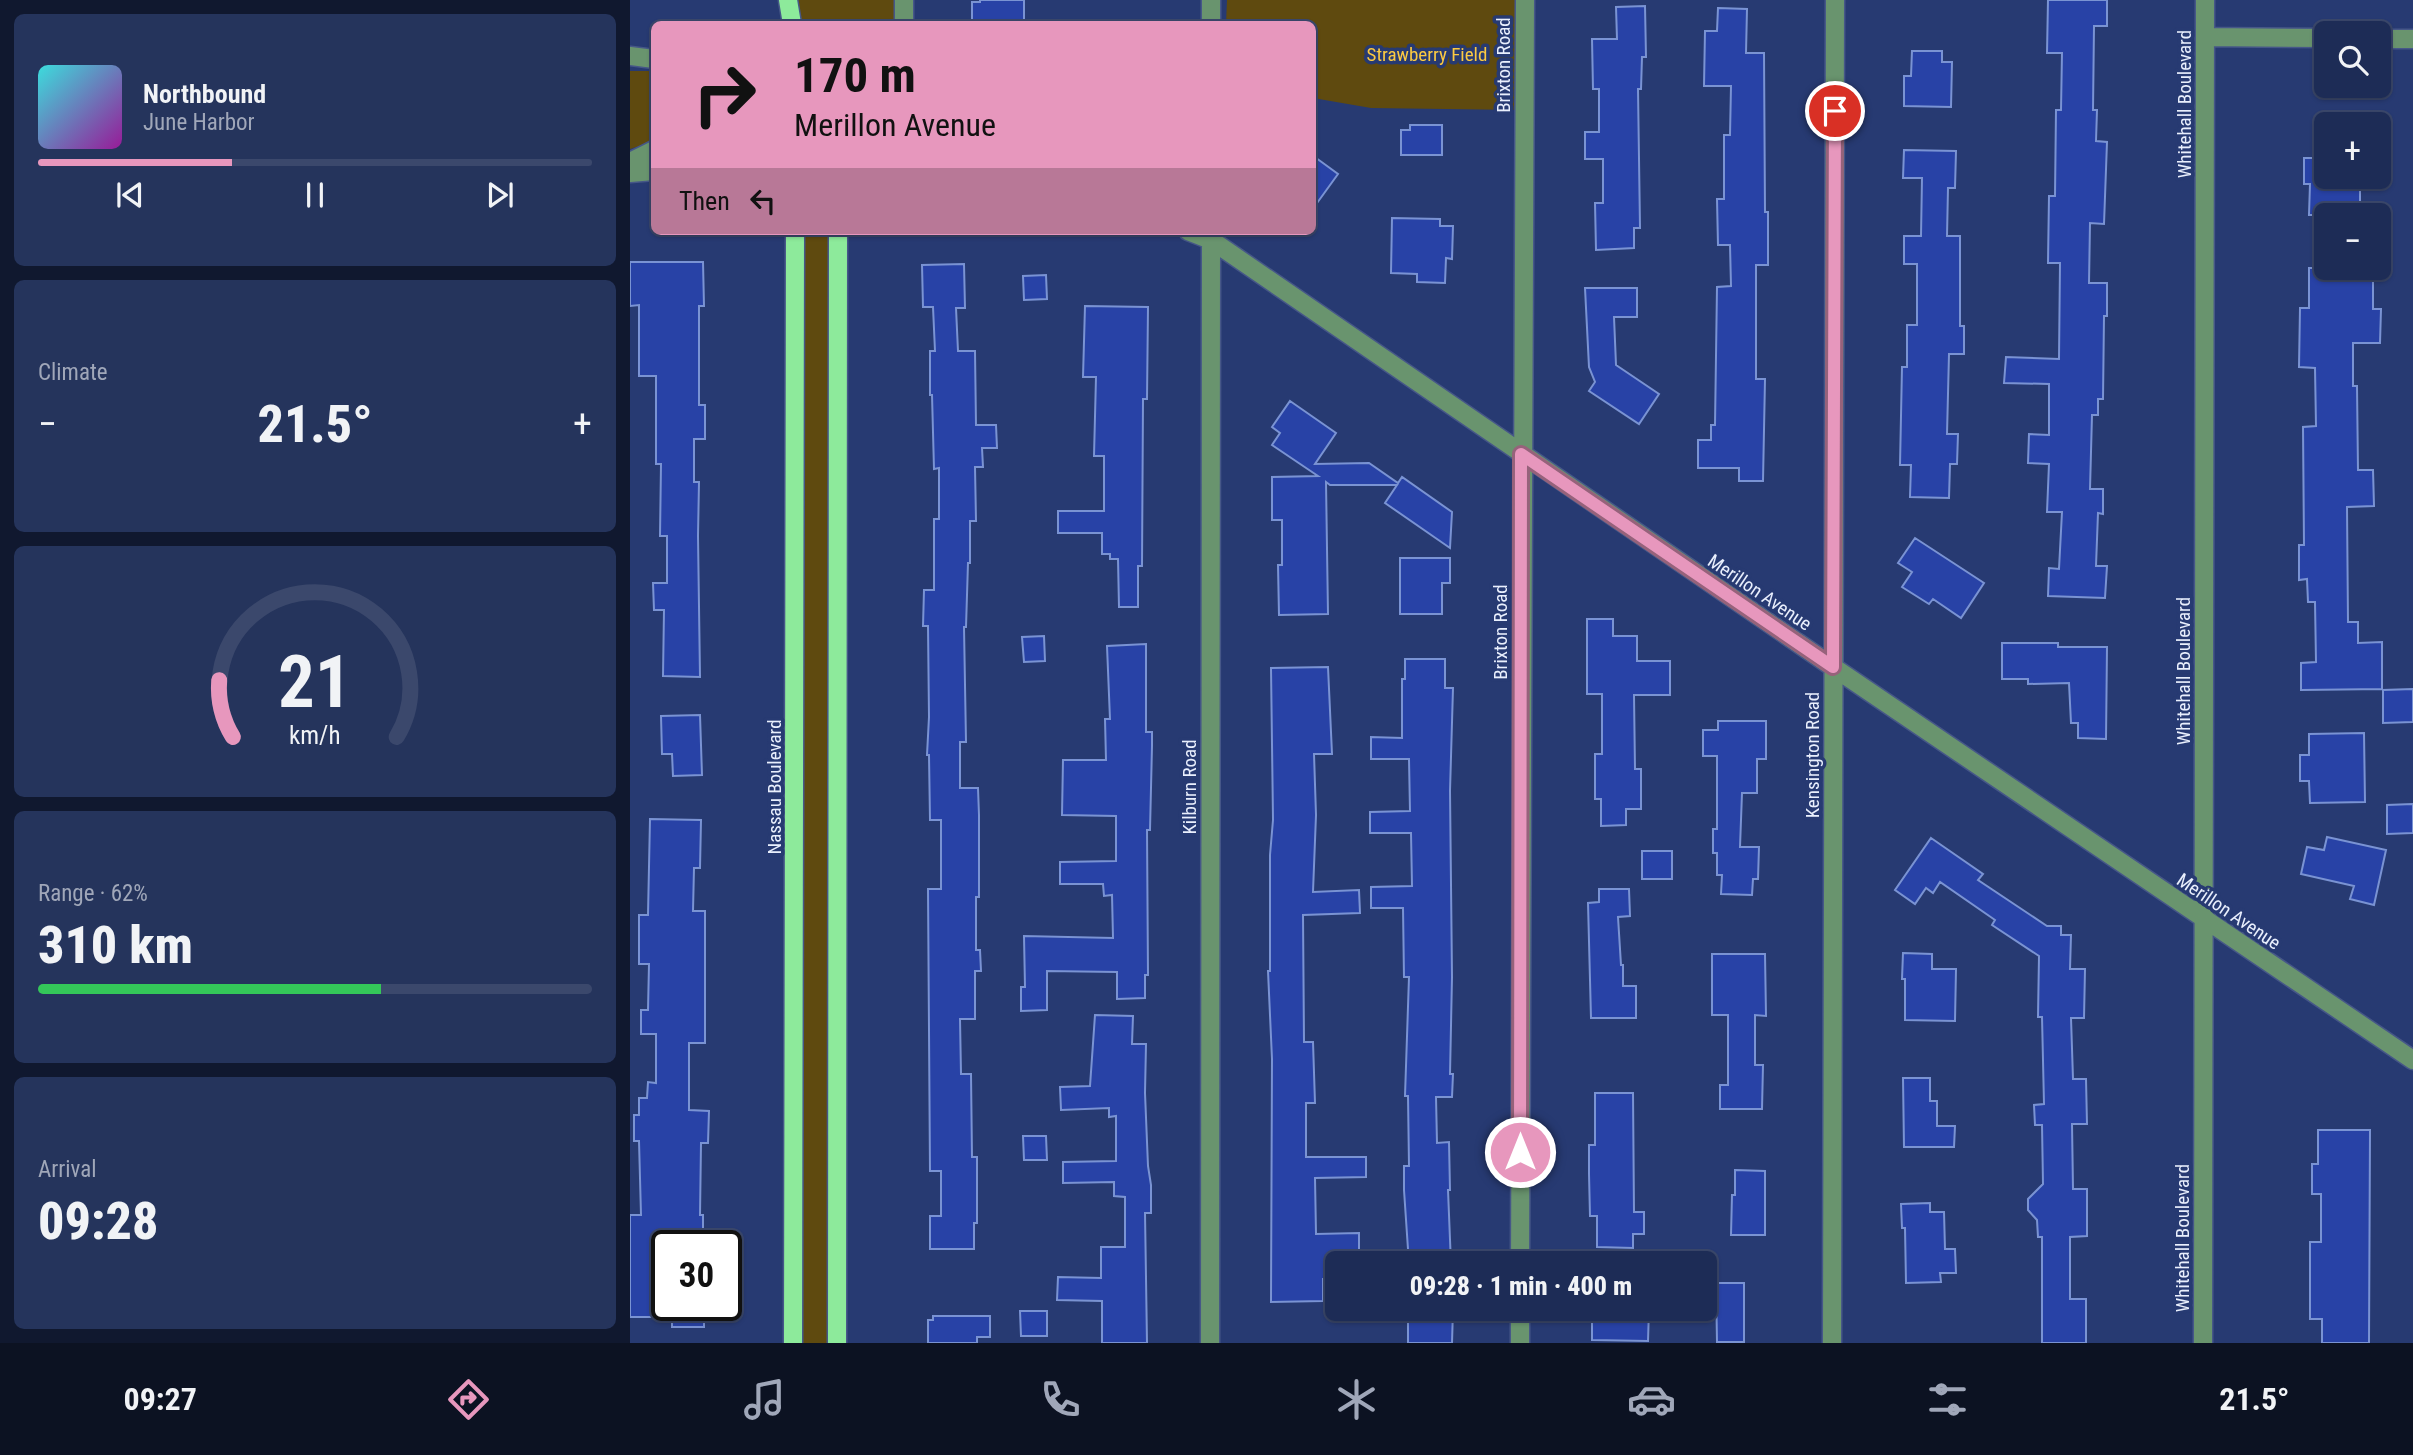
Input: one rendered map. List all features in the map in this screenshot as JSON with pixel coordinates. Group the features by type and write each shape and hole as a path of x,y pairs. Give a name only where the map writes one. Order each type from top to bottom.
{"main road":[{"path":"788,0 792,21"},
{"name":"Nassau Boulevard","path":"793,1343 795,235"},
{"path":"837,1343 838,235"}],"street":[{"path":"904,0 904,21"},
{"path":"1211,21 1212,0"},
{"name":"Brixton Road","path":"1520,1251 1524,0"},
{"name":"Kensington Road","path":"1832,1343 1835,0"},
{"name":"Whitehall Boulevard","path":"2203,1343 2205,0"},
{"path":"2205,37 2314,38"},
{"path":"2391,39 2413,39"},
{"path":"630,56 651,58"},
{"path":"630,162 651,152"},
{"path":"630,173 651,171"},
{"name":"Merillon Avenue","path":"1211,236 1521,454 2413,1060"},
{"name":"Kilburn Road","path":"1210,1343 1211,236"},
{"path":"1520,1321 1520,1343"}],"green space":[{"path":"787,0 904,0 904,21 790,21"},
{"name":"Strawberry Field","path":"1227,0 1520,0 1519,110 1371,108 1316,99 1316,21 1226,21"},
{"path":"630,71 649,71 651,141 630,149"},
{"path":"797,235 838,235 837,1343 796,1343"}],"building":[{"path":"1024,0 1024,21 972,21 972,2"},
{"path":"2048,0 2107,0 2107,26 2094,26 2093,110 2097,110 2096,141 2107,142 2104,224 2090,223 2089,283 2107,283 2103,399 2098,399 2098,415 2092,415 2090,489 2103,489 2103,514 2098,513 2096,566 2107,566 2105,598 2048,596 2049,568 2059,569 2062,512 2047,512 2049,464 2028,463 2029,434 2049,435 2049,384 2004,383 2006,357 2059,359 2060,263 2048,263 2049,196 2055,196 2056,110 2061,110 2062,53 2047,53"},
{"path":"1645,6 1646,57 1642,57 1641,89 1638,89 1640,228 1634,228 1634,248 1596,250 1595,203 1603,203 1603,159 1585,159 1585,132 1599,132 1599,89 1593,89 1592,39 1617,39 1616,7"},
{"path":"1718,8 1747,9 1746,53 1764,53 1768,265 1756,265 1756,379 1765,379 1763,481 1739,481 1739,468 1698,468 1698,440 1711,440 1711,425 1715,425 1717,287 1731,286 1730,245 1718,245 1717,199 1724,199 1724,135 1730,135 1731,86 1704,86 1705,31 1717,31"},
{"path":"1912,51 1942,51 1942,62 1952,62 1951,107 1904,106 1904,76 1911,76"},
{"path":"1410,125 1442,125 1442,155 1401,155 1401,130 1410,130"},
{"path":"1904,150 1956,151 1955,188 1948,188 1947,236 1960,236 1960,326 1964,326 1964,354 1949,354 1947,434 1958,434 1957,464 1950,464 1949,498 1910,497 1911,465 1900,465 1902,367 1907,367 1907,325 1917,325 1917,264 1904,264 1904,236 1921,236 1922,178 1903,178"},
{"path":"1316,158 1338,174 1316,204"},
{"path":"2304,158 2314,158 2314,189 2360,189 2360,203 2314,203 2314,215 2309,215 2310,184 2304,184"},
{"path":"1392,218 1440,219 1440,226 1453,226 1452,259 1446,258 1445,283 1417,282 1417,274 1391,273"},
{"path":"630,262 703,262 704,306 699,306 699,405 705,405 705,439 694,439 694,482 699,482 700,677 663,676 664,610 654,610 653,583 667,583 667,536 660,536 661,464 656,464 656,376 639,376 639,305 630,306"},
{"path":"964,264 965,308 956,308 958,351 975,351 976,425 996,425 997,448 982,448 983,467 975,467 976,521 970,521 970,563 964,627 966,742 960,742 960,788 978,788 979,815 976,950 980,950 981,971 975,971 975,1019 960,1019 961,1074 971,1074 972,1157 977,1157 977,1223 974,1223 974,1249 930,1249 930,1216 941,1216 941,1171 930,1171 928,889 941,889 941,820 930,820 927,755 928,626 923,626 924,590 934,590 934,519 939,519 939,468 934,469 930,395 930,351 935,351 933,307 923,307 922,265"},
{"path":"2309,268 2314,268 2314,280 2373,280 2373,309 2381,309 2380,343 2353,343 2353,386 2357,386 2358,470 2373,470 2374,506 2347,507 2348,622 2358,622 2358,643 2382,642 2382,689 2301,690 2301,663 2316,662 2315,602 2308,602 2307,579 2299,580 2299,545 2304,545 2303,427 2316,426 2315,368 2299,367 2300,308 2309,308"},
{"path":"1046,275 1047,299 1024,300 1023,276"},
{"path":"1585,288 1637,288 1637,317 1614,317 1616,365 1659,394 1639,424 1589,391 1595,382 1589,367"},
{"path":"1085,306 1148,307 1147,399 1143,399 1142,566 1138,566 1138,607 1119,607 1118,559 1110,559 1110,554 1102,554 1102,533 1058,533 1058,511 1104,511 1104,456 1094,456 1096,377 1083,377"},
{"path":"1290,401 1336,433 1315,464 1369,463 1398,483 1402,477 1452,512 1450,548 1385,503 1397,485 1330,485 1326,482 1328,614 1279,615 1278,565 1282,565 1282,520 1272,520 1272,477 1318,476 1272,445 1280,433 1272,427"},
{"path":"1915,538 1984,583 1961,618 1933,599 1929,604 1902,587 1912,572 1898,563"},
{"path":"1400,558 1450,558 1450,583 1442,583 1442,614 1400,614"},
{"path":"1587,619 1613,619 1613,636 1637,636 1637,661 1670,661 1670,695 1634,695 1635,769 1641,769 1641,809 1626,809 1626,825 1601,826 1601,799 1595,799 1595,754 1602,754 1602,694 1587,694"},
{"path":"1044,636 1045,661 1024,662 1022,637"},
{"path":"2002,643 2058,643 2058,647 2107,647 2106,739 2078,738 2078,723 2071,723 2069,683 2028,684 2028,679 2002,679"},
{"path":"1146,644 1146,732 1152,732 1152,746 1150,830 1147,830 1148,975 1145,975 1145,998 1117,999 1117,972 1047,971 1047,1010 1021,1011 1021,987 1025,987 1024,936 1113,938 1112,895 1104,896 1103,884 1060,884 1060,862 1116,861 1116,816 1062,815 1063,760 1106,760 1105,719 1110,719 1107,646"},
{"path":"1405,659 1445,659 1445,688 1453,688 1450,791 1450,1074 1453,1074 1452,1097 1436,1097 1437,1143 1449,1142 1450,1251 1408,1251 1404,1166 1409,1166 1408,1096 1405,1096 1409,977 1404,977 1403,908 1371,908 1371,887 1412,886 1411,833 1370,833 1370,812 1410,811 1409,759 1371,759 1371,737 1402,738 1402,679 1405,679"},
{"path":"1328,667 1332,754 1314,754 1316,815 1313,892 1359,890 1360,913 1303,915 1304,1042 1313,1042 1315,1103 1306,1103 1306,1157 1366,1157 1366,1177 1315,1178 1316,1234 1359,1233 1359,1251 1325,1251 1323,1301 1271,1302 1272,1059 1268,971 1273,820 1271,668"},
{"path":"2413,689 2413,722 2383,723 2383,690"},
{"path":"700,715 702,775 673,776 672,754 662,754 661,716"},
{"path":"1718,721 1766,721 1766,759 1757,759 1757,793 1742,793 1740,847 1759,847 1758,879 1753,879 1752,895 1721,894 1722,875 1717,875 1713,829 1717,829 1717,756 1703,756 1703,730 1718,730"},
{"path":"2364,733 2365,802 2310,803 2309,781 2300,781 2300,755 2309,755 2309,734"},
{"path":"2413,804 2413,833 2387,834 2387,805"},
{"path":"650,819 701,820 700,868 694,868 693,911 705,911 705,1043 689,1043 689,1110 709,1111 708,1143 701,1143 700,1215 703,1215 703,1230 651,1230 651,1317 630,1317 630,1215 641,1215 639,1141 634,1141 634,1115 639,1115 639,1098 647,1098 648,1082 656,1083 656,1034 641,1034 641,1010 648,1010 649,964 639,964 639,915 648,915"},
{"path":"2327,837 2386,850 2374,905 2350,899 2354,886 2301,874 2307,847 2324,850"},
{"path":"1931,838 1983,874 1978,880 2047,926 2061,926 2061,935 2071,935 2070,969 2085,969 2084,1018 2071,1018 2073,1079 2086,1079 2087,1124 2072,1124 2073,1189 2087,1189 2087,1236 2070,1237 2070,1299 2086,1299 2086,1343 2042,1343 2042,1237 2038,1237 2037,1220 2028,1210 2028,1199 2043,1184 2042,1125 2035,1125 2034,1105 2044,1104 2042,1017 2038,1017 2039,956 1992,925 1995,920 1940,882 1933,893 1926,888 1915,904 1895,890"},
{"path":"1642,851 1672,851 1672,879 1642,879"},
{"path":"1599,889 1629,889 1630,916 1618,917 1623,986 1636,986 1636,1018 1591,1018 1588,903 1599,902"},
{"path":"1903,953 1932,954 1932,969 1956,969 1955,1021 1905,1020"},
{"path":"1712,954 1765,954 1766,1016 1755,1015 1755,1065 1763,1065 1762,1109 1720,1109 1720,1085 1728,1085 1728,1015 1712,1015"},
{"path":"1095,1015 1133,1016 1132,1044 1146,1044 1145,1093 1151,1185 1151,1213 1145,1213 1147,1343 1102,1343 1102,1301 1057,1300 1058,1277 1101,1278 1101,1247 1125,1247 1125,1197 1114,1196 1114,1182 1063,1183 1063,1162 1116,1161 1116,1116 1109,1117 1109,1108 1061,1110 1060,1087 1090,1086"},
{"path":"1903,1078 1930,1078 1930,1101 1937,1101 1937,1126 1955,1126 1954,1147 1904,1147"},
{"path":"1595,1093 1633,1093 1634,1212 1644,1212 1644,1234 1633,1234 1633,1248 1597,1247 1597,1216 1590,1216 1589,1174 1589,1145 1595,1145"},
{"path":"2318,1130 2370,1130 2369,1343 2322,1343 2322,1319 2310,1319 2310,1242 2321,1242 2321,1194 2312,1194 2312,1164 2318,1164"},
{"path":"1023,1136 1046,1136 1047,1160 1024,1160"},
{"path":"1735,1170 1765,1171 1765,1235 1731,1235"},
{"path":"1930,1203 1930,1212 1944,1212 1945,1249 1955,1249 1956,1273 1940,1273 1941,1282 1906,1283 1905,1228 1902,1228 1901,1204"},
{"path":"1717,1283 1744,1283 1744,1342 1717,1342"},
{"path":"1020,1311 1047,1311 1047,1336 1021,1336"},
{"path":"933,1316 990,1316 990,1337 977,1337 977,1343 928,1343 928,1320 933,1320"},
{"path":"672,1321 704,1321 704,1327 672,1327"},
{"path":"1408,1321 1453,1321 1452,1343 1408,1343"},
{"path":"1592,1321 1649,1321 1648,1341 1592,1340"}],"route":[{"path":"1520,1152 1521,454 1833,667 1835,111"}]}
